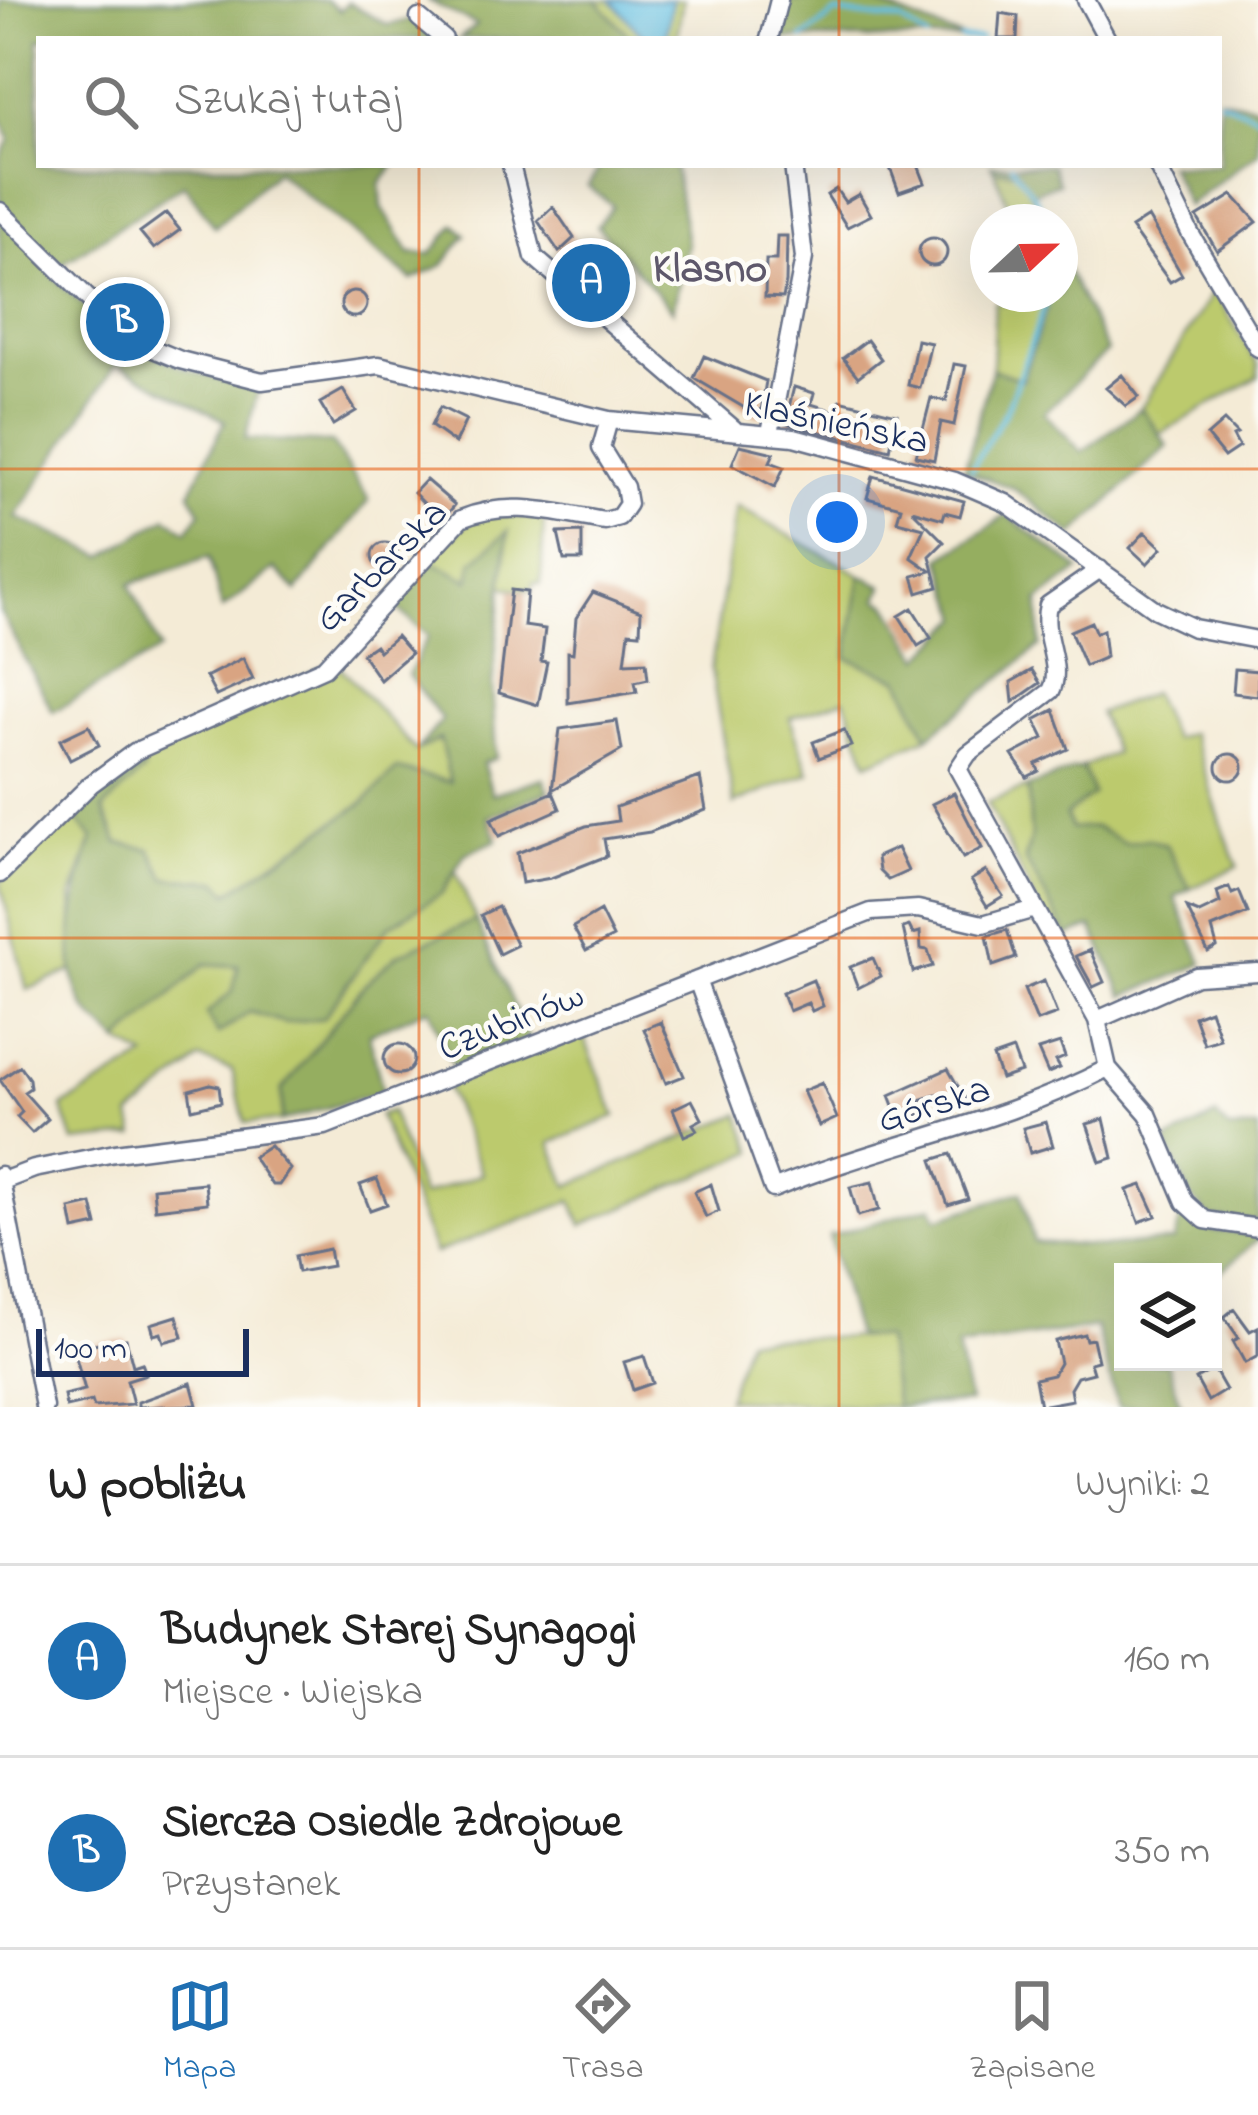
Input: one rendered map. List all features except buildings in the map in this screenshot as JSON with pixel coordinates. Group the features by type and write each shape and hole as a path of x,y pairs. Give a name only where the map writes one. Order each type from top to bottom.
{"street":[{"path":"770,36 779,0"},
{"path":"1086,0 1105,36"},
{"path":"419,18 441,36"},
{"path":"512,168 534,257 734,429"},
{"path":"770,433 804,258 793,168"},
{"path":"1159,168 1258,348"},
{"name":"Klaśnieńska","path":"0,211 104,314 151,348 242,380 380,365 609,420 770,433 955,481 1006,502 1156,610 1194,628 1258,640"},
{"name":"Garbarska","path":"0,874 91,784 136,752 324,668 461,519 507,506 605,521 619,517 628,504 625,487 601,448 609,420"},
{"path":"1100,569 1048,605 1044,635 1058,674 1052,691 968,754 958,770 1003,845 1031,910 1097,1020 1108,1068 1148,1114 1185,1202 1205,1220 1258,1228"},
{"name":"Czubinów","path":"1,1179 115,1154 325,1126 871,912 918,909 983,924 1031,910"},
{"path":"1097,1020 1196,976 1258,971"},
{"name":"Górska","path":"697,980 773,1189 822,1169 973,1127 1108,1068"},
{"path":"1,1179 44,1407"}],"green space":[{"path":"0,0 326,0 340,11 348,2 387,25 411,20 434,36 36,36 36,168 393,168 380,184 382,207 410,253 431,254 455,225 466,235 443,265 412,280 276,171 215,227 184,184 50,272 94,315 144,349 198,373 259,387 245,439 332,443 369,500 297,591 275,569 222,609 209,557 130,584 160,650 53,712 0,612 0,158 10,139 0,118","holes":["116,364 225,421 190,493 201,512 187,531 167,517 104,556 16,517"]},
{"path":"427,0 596,0 629,36 463,36 476,25"},
{"path":"596,0 683,0 677,36 629,36"},
{"path":"789,0 866,0 957,36 778,36"},
{"path":"1222,99 1258,106 1258,152 1187,206 1170,168 1222,168"},
{"path":"599,168 674,168 687,243 673,311 597,226 613,206 588,186"},
{"path":"1053,168 1058,183 1031,194 1017,171 994,170"},
{"path":"994,170 1017,170 1036,204 1008,204"},
{"path":"1214,290 1258,365 1258,377 1160,434 1141,408"},
{"path":"1078,292 1107,351 1044,413 1082,452 1141,408 1168,446 1073,535 1013,488 964,470 992,369 1022,380 1045,312 1078,312"},
{"path":"995,312 1045,312 1022,381 992,369"},
{"path":"736,506 861,575 847,657 900,679 928,737 868,763 845,699 790,718 809,773 734,804 711,669"},
{"path":"478,514 544,517 541,584 534,583 532,591 502,587 507,532 469,581 426,559"},
{"path":"1007,515 1080,570 1039,601 1040,646 928,737 900,679 847,658 861,575 883,586 878,599 888,604 921,658 961,617 941,558"},
{"path":"508,531 492,686 496,758 483,763 492,794 543,778 549,791 488,817 497,840 465,854 442,893 389,926 323,1018 285,1023 250,1012 218,1034 206,1014 232,992 238,966 205,964 119,1042 88,1012 77,990 73,923 93,838 70,812 136,757 144,770 103,809 118,843 150,849 166,878 218,881 229,893 363,803 397,769 450,782 440,739 416,751 442,720 408,675 428,636 391,603 426,559 469,580 473,562"},
{"path":"335,661 416,751 440,738 451,782 397,770 363,803 228,893 218,881 166,878 150,849 118,843 103,809 144,770 136,757"},
{"path":"1152,693 1173,739 1191,733 1238,866 1190,889 1166,845 1149,839 1125,843 1071,830 1066,815 1092,794 1082,767 1115,753 1099,713"},
{"path":"1082,767 1093,794 1066,815 1071,829 1095,827 1125,843 1149,839 1166,845 1190,889 1175,897 1203,964 1124,996 1092,927 1068,936 1025,860 1031,837 1028,787"},
{"path":"1028,787 1031,837 1025,860 1068,936 1056,943 987,803"},
{"path":"70,812 93,838 72,897 76,969 27,990 0,882"},
{"path":"455,870 476,920 397,955 282,1090 282,1121 245,1123 232,1070 200,1059 131,1116 135,1136 74,1142 62,1107 146,1057 119,1042 205,964 238,965 232,992 263,1015 285,1020 323,1018 389,926 442,893"},
{"path":"476,920 529,1039 453,1067 429,1008 369,1034 383,1092 282,1121 282,1090 365,984 397,955"},
{"path":"582,1033 616,1116 551,1143 568,1186 740,1114 754,1152 582,1225 572,1201 435,1253 379,1115 391,1111 422,1196 482,1174 446,1086"},
{"path":"1216,1116 1229,1130 1258,1128 1258,1221 1211,1218 1191,1198 1166,1142"},
{"path":"1021,1192 1034,1242 1105,1247 1174,1241 1184,1209 1212,1231 1258,1233 1258,1239 1222,1271 1222,1263 1114,1263 1114,1371 1170,1371 1182,1407 1118,1407 1096,1327 957,1347 969,1402 896,1407 885,1338 856,1337 829,1236 932,1206 937,1219"},
{"path":"885,1337 896,1407 727,1399 747,1338"}],"water":[{"path":"611,0 672,0 666,36 643,36"}],"waterway":[{"path":"806,36 836,13 902,21 924,36"},
{"path":"1222,101 1258,116"},
{"path":"1013,168 1039,204"},
{"path":"971,469 1007,409 1042,312"}],"place":[{"name":"Budynek Starej Synagogi","path":"591,283"},
{"name":"Siercza Osiedle Zdrojowe","path":"125,322"}],"district":[{"name":"Klasno","path":"710,266"}]}
